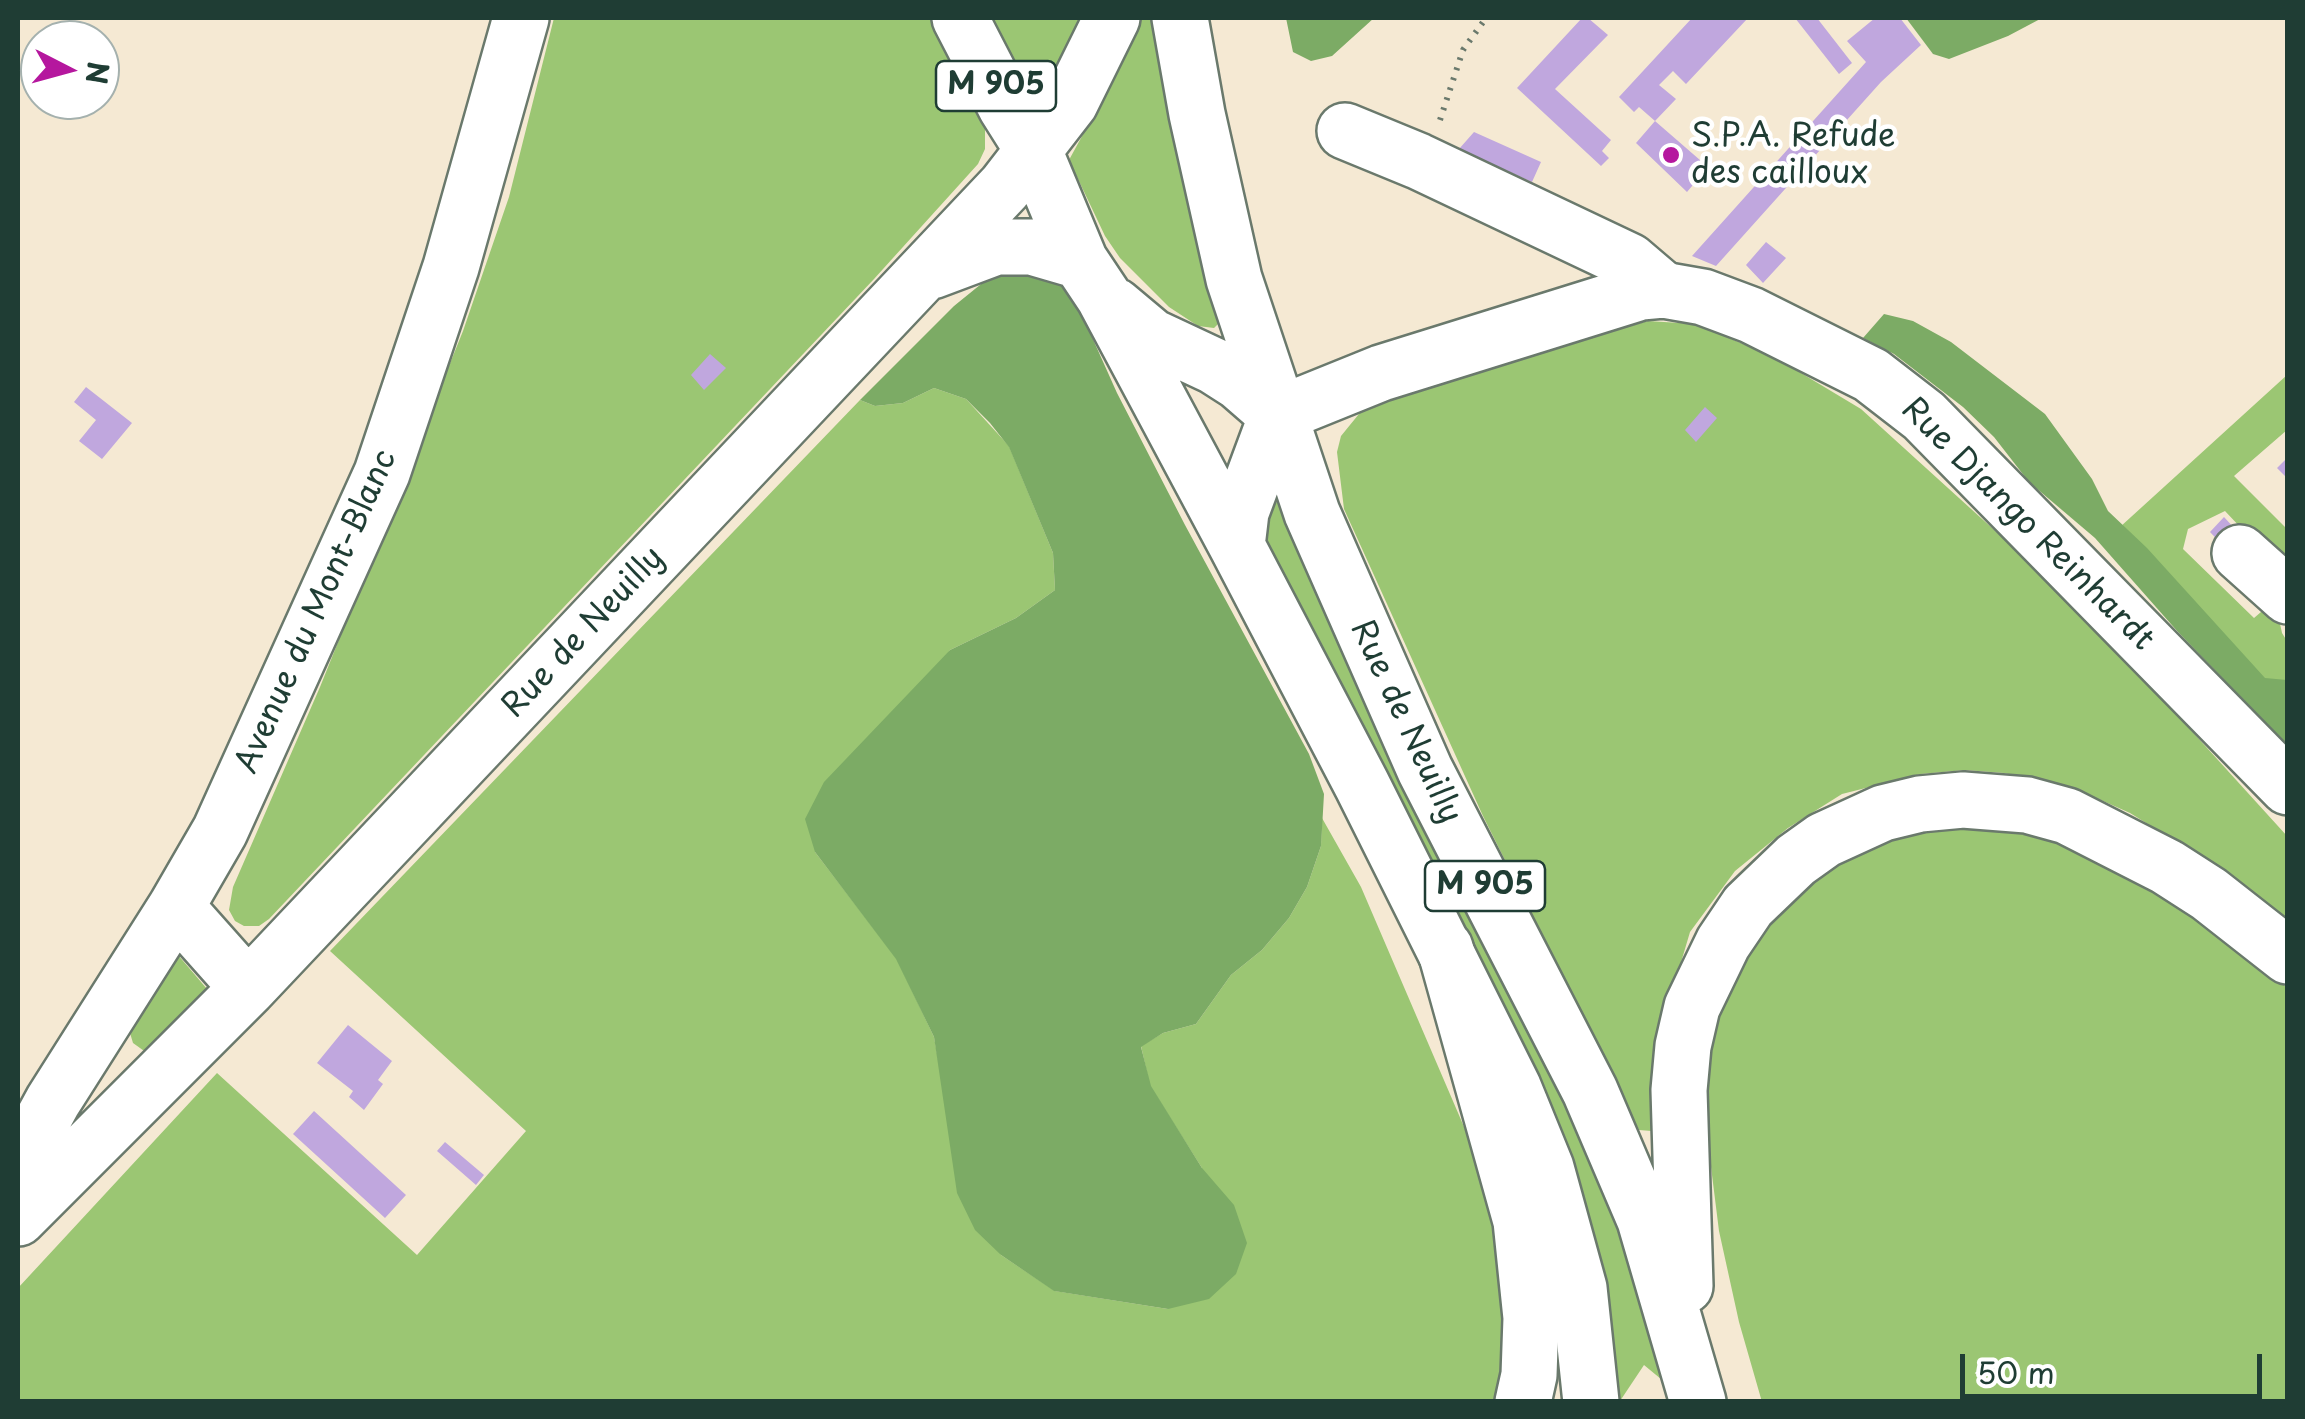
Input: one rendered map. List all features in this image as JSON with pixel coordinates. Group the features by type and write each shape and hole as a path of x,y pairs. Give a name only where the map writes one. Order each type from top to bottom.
{"main road":[{"name":"Avenue du Mont-Blanc","path":"18,1166 53,1101 220,830 382,473 451,267 521,18"},
{"name":"M 905","path":"960,18 1006,107 1035,153 1092,279 1237,546 1513,1087 1546,1168 1579,1288 1591,1402"},
{"name":"Rue de Neuilly","path":"18,1218 248,988 1035,153 1070,104 1112,18"},
{"name":"Rue de Neuilly","path":"1180,18 1234,280 1276,416 1312,513 1424,770 1590,1091 1645,1220 1693,1380"},
{"path":"1345,130 1628,262 1663,290"},
{"path":"920,276 996,247 1032,247 1092,279 1152,337 1240,382 1276,416 1241,512 1237,546"},
{"name":"Rue Django Reinhardt","path":"1276,416 1382,373 1641,292 1663,290 1704,298 1750,315 1871,374 1924,416 2283,785"},
{"path":"2240,553 2288,596"},
{"path":"1693,1380 1679,1090 1692,1007 1722,943 1748,906 1796,860 1824,840 1883,813 1920,804 1963,800 2027,806 2067,816 2168,867 2288,956"},
{"path":"176,907 248,988"},
{"path":"1445,948 1521,1221 1531,1318 1523,1402"}],"path":[{"path":"1418,161 1443,114 1463,50 1486,18"}],"green space":[{"path":"554,18 933,18 985,114 985,149 978,164 874,279 269,919 259,926 244,926 235,921 229,910 233,887 320,687 463,331 509,197"},
{"path":"988,18 1086,18 1046,94 1038,96 1025,89"},
{"path":"1139,18 1156,18 1220,322 1214,328 1198,326 1169,307 1120,258 1105,236 1069,160 1117,72"},
{"path":"1286,18 1374,18 1332,56 1311,61 1293,52"},
{"path":"1906,18 2042,18 1949,59 1933,54"},
{"path":"1009,267 1063,285 1083,317 1185,525 1309,754 1324,794 1321,846 1307,887 1289,918 1262,950 1231,975 1196,1024 1163,1033 1141,1047 1151,1086 1202,1168 1234,1205 1247,1243 1236,1274 1209,1299 1168,1309 1054,1291 1001,1255 975,1230 957,1193 934,1037 896,959 815,852 805,819 824,782 950,650 1016,618 1055,590 1053,553 1009,447 966,399 934,388 903,403 875,406 860,400 954,306 991,276"},
{"path":"1884,314 1913,321 1951,342 2045,414 2092,479 2108,511 2147,548 2265,678 2287,680 2287,745 2178,632 2095,538 2029,482 1994,437 1963,407 1894,354 1863,338"},
{"path":"1648,321 1696,324 1776,358 1861,409 2079,607 2287,836 2287,933 2193,852 2130,813 2076,789 2004,773 1965,770 1921,774 1842,794 1788,828 1735,871 1690,932 1666,1013 1652,1131 1639,1130 1483,816 1344,509 1337,452 1341,436 1363,409 1396,393"},
{"path":"2287,375 2287,430 2234,476 2287,529 2287,568 2275,564 2225,511 2188,529 2183,549 2254,618 2275,600 2287,641 2287,714 2120,527"},
{"path":"934,388 966,399 1009,446 1053,553 1055,590 1016,618 950,650 815,852 897,959 934,1037 946,1103 1001,1255 1055,1291 1168,1309 1202,1168 1150,1086 1141,1046 1163,1033 1196,1024 1231,975 1262,950 1289,918 1307,887 1321,846 1322,818 1361,887 1483,1171 1505,1283 1503,1366 1495,1402 18,1401 18,1288 217,1073 417,1255 526,1131 330,951 860,400 875,406 903,403"},
{"path":"1280,500 1503,965 1634,1254 1667,1384 1644,1365 1620,1401 1615,1356 1589,1236 1260,531 1264,511"},
{"path":"1965,818 2074,840 2218,927 2287,988 2287,1401 1762,1402 1719,1231 1702,1095 1706,1059 1726,986 1756,932 1841,850"},
{"path":"178,955 213,996 147,1053 133,1043 130,1033"}],"building":[{"path":"1582,18 1588,18 1608,35 1555,89 1611,140 1602,151 1609,158 1601,166 1517,88"},
{"path":"1692,18 1748,18 1686,84 1673,71 1659,85 1676,99 1655,121 1639,107 1634,112 1619,97"},
{"path":"1795,18 1817,18 1852,63 1839,74"},
{"path":"1875,18 1900,18 1921,45 1881,82 1716,266 1692,256 1866,62 1847,41"},
{"name":"S.P.A. Refude des cailloux","path":"1655,121 1708,167 1687,192 1636,143"},
{"path":"1474,132 1541,162 1532,182 1459,149"},
{"path":"1766,242 1786,258 1763,283 1746,265"},
{"path":"710,354 726,368 704,390 691,375"},
{"path":"86,387 132,423 102,459 79,441 96,420 74,402"},
{"path":"1705,407 1717,418 1696,442 1685,430"},
{"path":"2288,457 2288,479 2277,468"},
{"path":"2224,517 2248,543 2233,556 2210,532"},
{"path":"348,1025 392,1061 378,1080 383,1084 364,1110 349,1097 353,1091 317,1063"},
{"path":"314,1111 406,1195 385,1218 293,1134"},
{"path":"445,1142 484,1175 476,1185 437,1151"}],"place":[{"name":"S.P.A. Refude des cailloux","path":"1671,155"}]}
